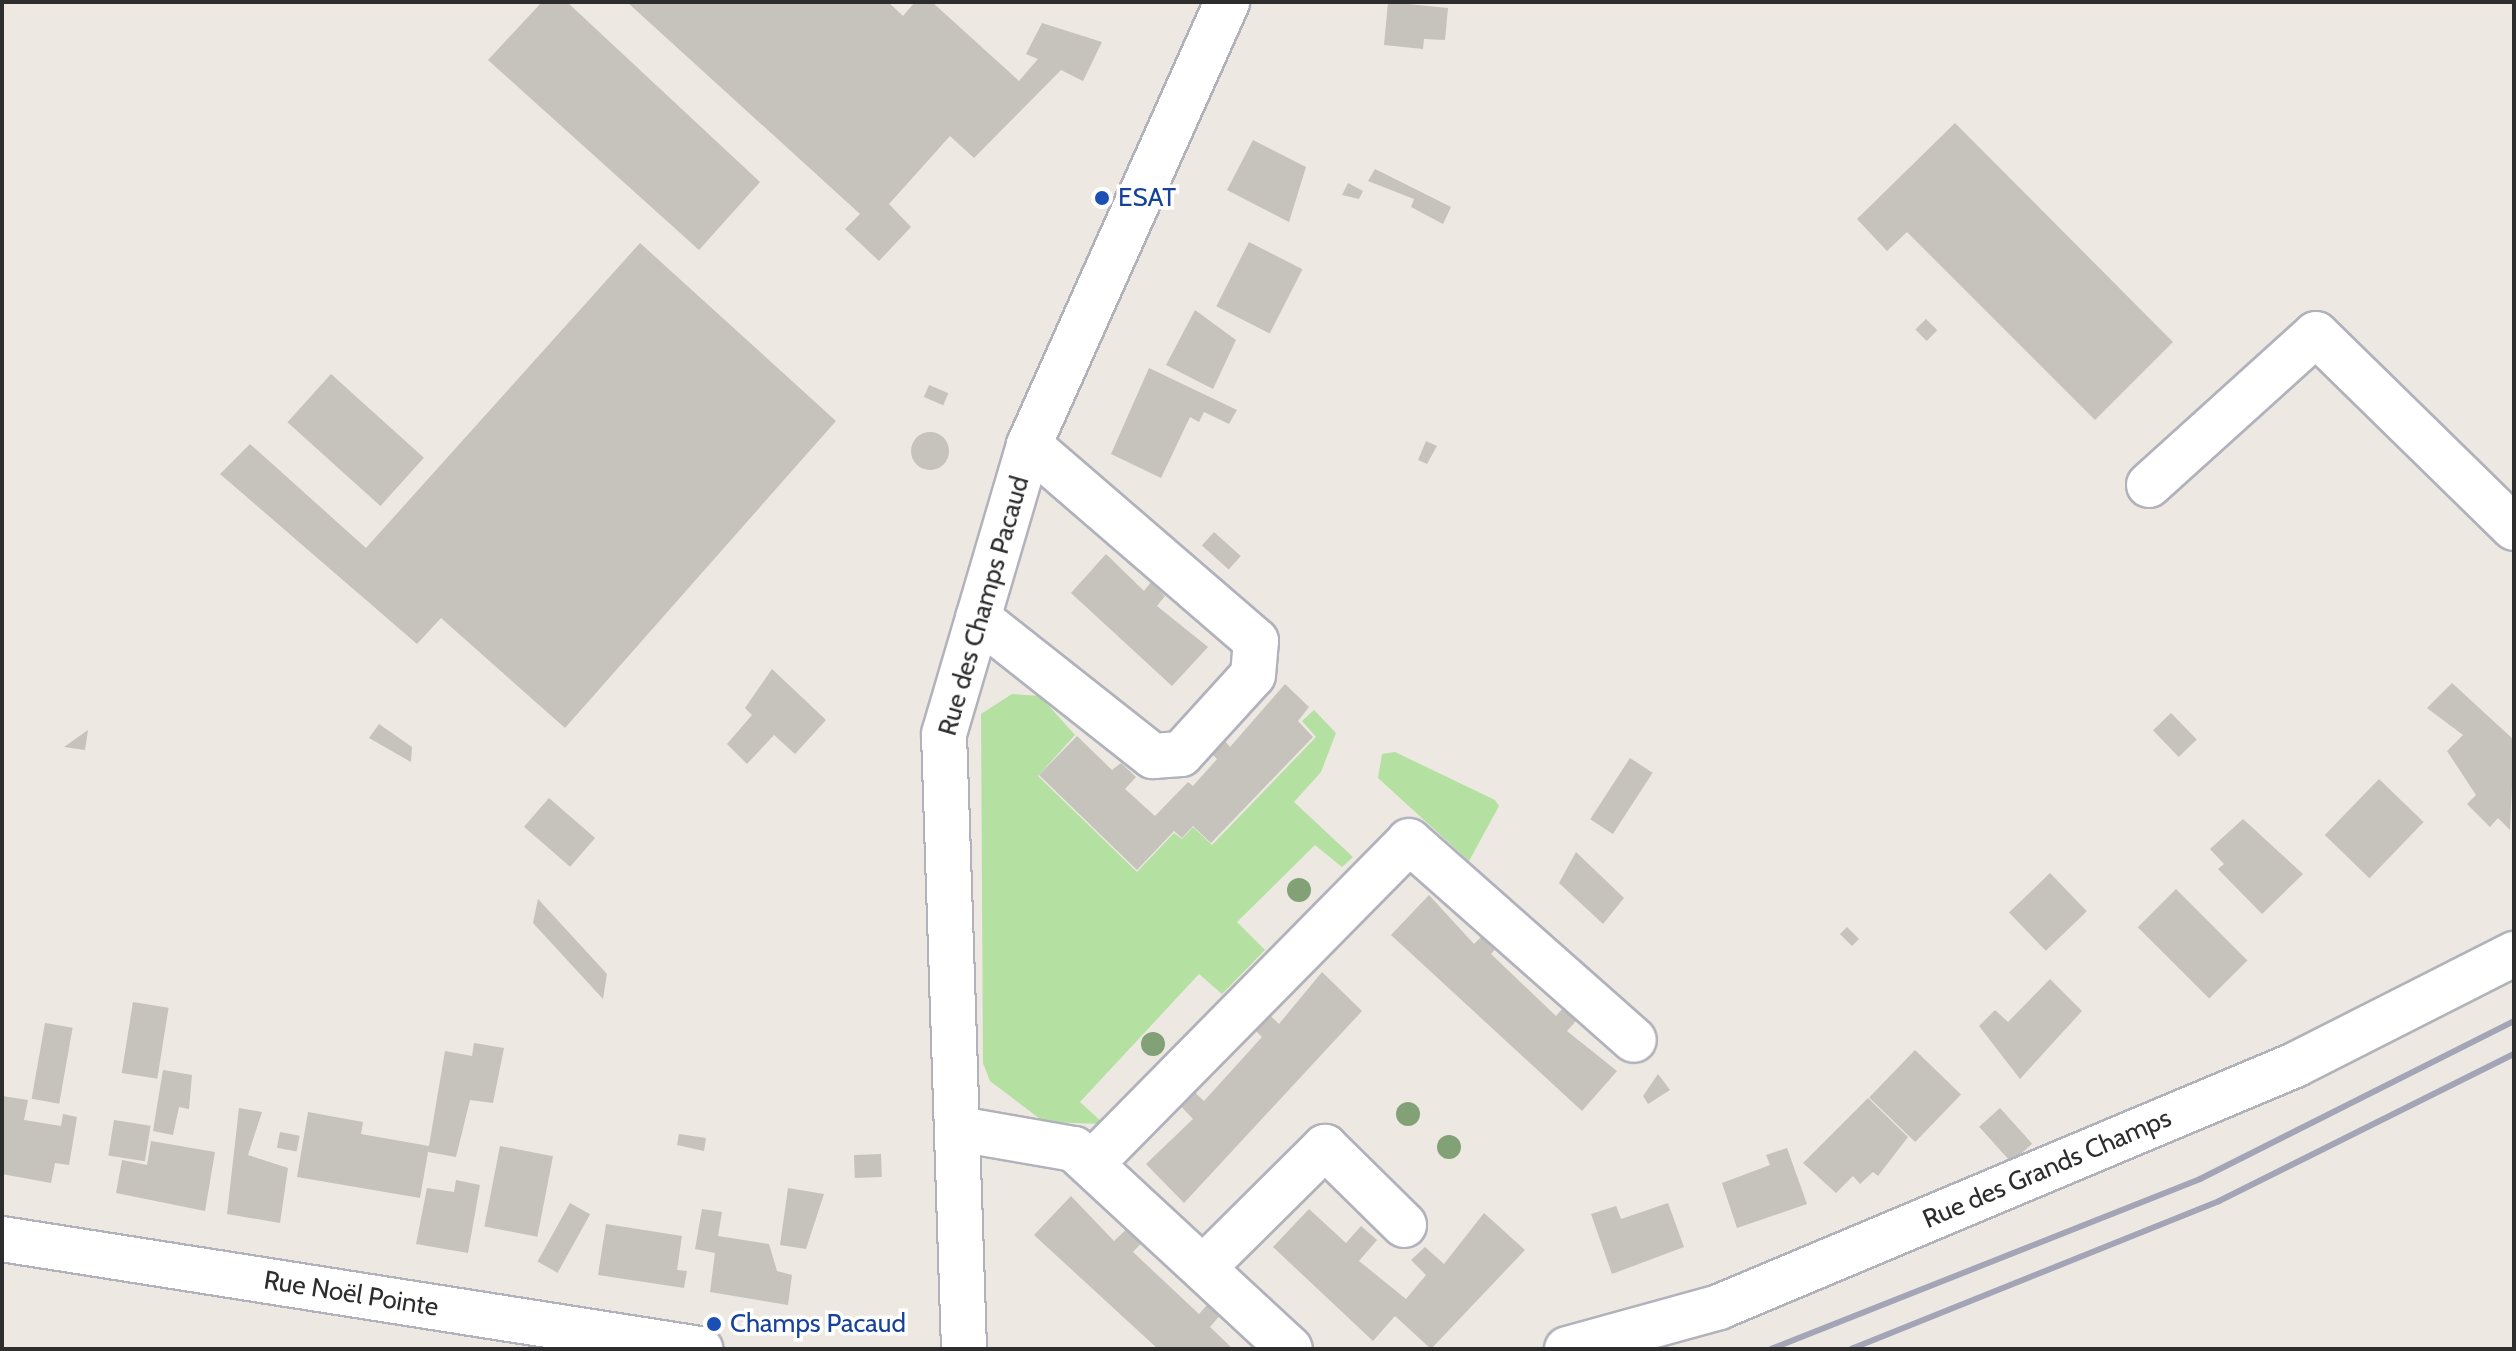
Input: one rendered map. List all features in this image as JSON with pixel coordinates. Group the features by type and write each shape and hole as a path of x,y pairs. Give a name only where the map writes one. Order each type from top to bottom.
{"street":[{"name":"Rue des Champs Pacaud","path":"964,1349 944,734 1029,445 1227,2"},
{"path":"2149,485 2316,334 2514,528"},
{"path":"978,618 1153,756 1181,754 1253,675 1256,641 1029,445"},
{"path":"1091,1164 1409,841 1634,1040"},
{"name":"Rue des Grands Champs","path":"1567,1349 1762,1289 2295,1065 2514,954"},
{"path":"959,1129 1074,1149 1290,1349"},
{"path":"1203,1268 1325,1147 1404,1225"},
{"name":"Rue Noël Pointe","path":"2,1239 700,1349"}],"green space":[{"path":"1012,694 1040,696 1075,735 1038,776 1137,872 1174,833 1182,839 1193,827 1212,845 1316,737 1302,721 1314,710 1336,733 1321,772 1294,802 1353,857 1342,867 1315,845 1237,922 1265,950 1222,994 1199,974 1080,1102 1104,1124 1044,1122 990,1081 983,1063 981,714"},
{"path":"1395,752 1495,800 1499,806 1469,861 1378,778 1382,754"}],"building":[{"path":"542,2 567,2 760,182 699,250 488,60"},
{"path":"627,2 888,2 903,16 915,2 932,2 1019,81 1038,59 1026,54 1042,23 1102,42 1083,81 1061,70 974,158 950,136 889,204 911,227 879,261 845,229 860,214"},
{"path":"1388,2 1448,8 1445,40 1424,39 1423,49 1384,45"},
{"path":"1955,123 2173,342 2095,420 1907,232 1887,251 1857,219"},
{"path":"1253,140 1306,167 1289,222 1227,190"},
{"path":"1375,169 1451,207 1443,224 1411,207 1414,199 1368,181"},
{"path":"1348,183 1363,191 1359,199 1342,195"},
{"path":"1249,242 1302,269 1270,333 1216,306"},
{"path":"640,243 836,421 565,728 441,618 417,644 220,474 250,444 366,548"},
{"path":"1195,310 1236,340 1213,389 1166,365"},
{"path":"1926,319 1937,330 1927,341 1915,330"},
{"path":"1149,368 1237,410 1229,424 1204,412 1199,422 1190,417 1161,478 1111,454"},
{"path":"331,374 424,458 380,506 288,422"},
{"path":"929,385 948,393 943,405 924,397"},
{"path":"930,432 943,438 949,451 943,464 930,470 917,464 911,451 917,438"},
{"path":"1426,441 1437,446 1427,464 1418,460"},
{"path":"1214,532 1241,556 1229,569 1202,545"},
{"path":"1106,554 1144,591 1151,582 1165,596 1157,606 1208,647 1172,686 1071,593"},
{"path":"772,669 826,720 795,754 774,735 747,764 727,744 752,715 745,708"},
{"path":"2452,683 2514,740 2510,830 2498,818 2490,827 2467,804 2476,795 2447,751 2463,735 2427,708"},
{"path":"1285,684 1309,707 1298,721 1313,737 1211,843 1193,826 1182,838 1174,831 1137,870 1039,775 1077,736 1112,770 1121,763 1136,777 1125,789 1155,816 1188,782 1193,786 1217,759 1211,753 1224,740 1230,747"},
{"path":"2171,713 2197,740 2179,757 2153,730"},
{"path":"379,724 412,747 411,762 369,738"},
{"path":"88,730 85,750 64,747"},
{"path":"1630,758 1653,773 1613,834 1590,819"},
{"path":"2379,779 2424,822 2369,878 2325,835"},
{"path":"549,798 595,838 570,867 524,827"},
{"path":"2243,819 2303,874 2262,914 2218,869 2224,864 2210,849"},
{"path":"1576,852 1624,898 1603,924 1559,883"},
{"path":"2050,873 2087,911 2046,951 2009,913"},
{"path":"2176,889 2247,960 2209,999 2138,927"},
{"path":"1429,895 1474,944 1485,933 1498,946 1491,954 1556,1016 1563,1008 1576,1021 1567,1031 1617,1071 1582,1111 1391,935"},
{"path":"538,899 607,974 603,999 533,923"},
{"path":"1847,927 1859,939 1852,946 1840,934"},
{"path":"1322,972 1362,1011 1184,1203 1146,1164 1193,1119 1174,1099 1187,1085 1204,1101 1262,1037 1247,1022 1261,1007 1279,1024"},
{"path":"2050,979 2082,1011 2020,1079 1979,1026 1995,1010 2008,1022"},
{"path":"133,1002 169,1008 157,1079 122,1073"},
{"path":"45,1023 73,1028 59,1104 32,1099"},
{"path":"474,1043 504,1048 493,1103 470,1100 456,1157 428,1152 420,1198 297,1177 308,1112 363,1122 361,1134 429,1146 445,1051 472,1056"},
{"path":"1915,1050 1961,1094 1915,1142 1869,1097"},
{"path":"163,1070 192,1075 189,1109 179,1107 173,1135 153,1131"},
{"path":"1658,1074 1670,1090 1648,1104 1643,1096"},
{"path":"2,1096 28,1100 24,1120 61,1126 63,1114 77,1117 69,1165 55,1163 51,1183 2,1174"},
{"path":"1868,1098 1908,1137 1878,1176 1873,1172 1860,1184 1853,1176 1836,1193 1803,1163"},
{"path":"239,1108 262,1112 248,1155 288,1168 280,1223 227,1214"},
{"path":"2000,1108 2032,1144 2011,1162 1979,1127"},
{"path":"114,1120 151,1126 145,1161 108,1156"},
{"path":"280,1132 300,1136 297,1152 277,1148"},
{"path":"679,1134 706,1138 704,1151 677,1145"},
{"path":"151,1141 215,1152 205,1211 116,1193 122,1160 147,1165"},
{"path":"500,1146 553,1156 537,1237 484,1226"},
{"path":"1787,1148 1807,1204 1737,1228 1722,1183 1770,1165 1766,1155"},
{"path":"881,1154 882,1177 855,1178 854,1155"},
{"path":"456,1180 480,1185 468,1253 416,1244 427,1188 454,1192"},
{"path":"788,1188 824,1194 806,1249 780,1245"},
{"path":"1071,1196 1114,1241 1134,1222 1148,1236 1133,1252 1199,1314 1215,1296 1227,1307 1210,1327 1233,1349 1158,1349 1034,1235"},
{"path":"570,1203 590,1214 558,1273 538,1262"},
{"path":"1668,1203 1684,1247 1612,1274 1591,1214 1616,1206 1621,1219"},
{"path":"702,1209 722,1212 718,1236 769,1244 777,1271 792,1275 788,1305 710,1292 715,1253 695,1249"},
{"path":"1309,1209 1346,1243 1361,1226 1377,1240 1359,1261 1406,1299 1426,1275 1411,1260 1425,1247 1444,1264 1484,1213 1525,1250 1431,1349 1395,1316 1373,1341 1273,1247"},
{"path":"606,1224 682,1236 677,1270 687,1271 684,1288 598,1275"}],"railway":[{"path":"1771,1349 2200,1179 2514,1021"},
{"path":"1851,1349 2219,1201 2514,1054"}],"place":[{"name":"ESAT","path":"1102,198"},
{"name":"Champs Pacaud","path":"714,1324"}]}
